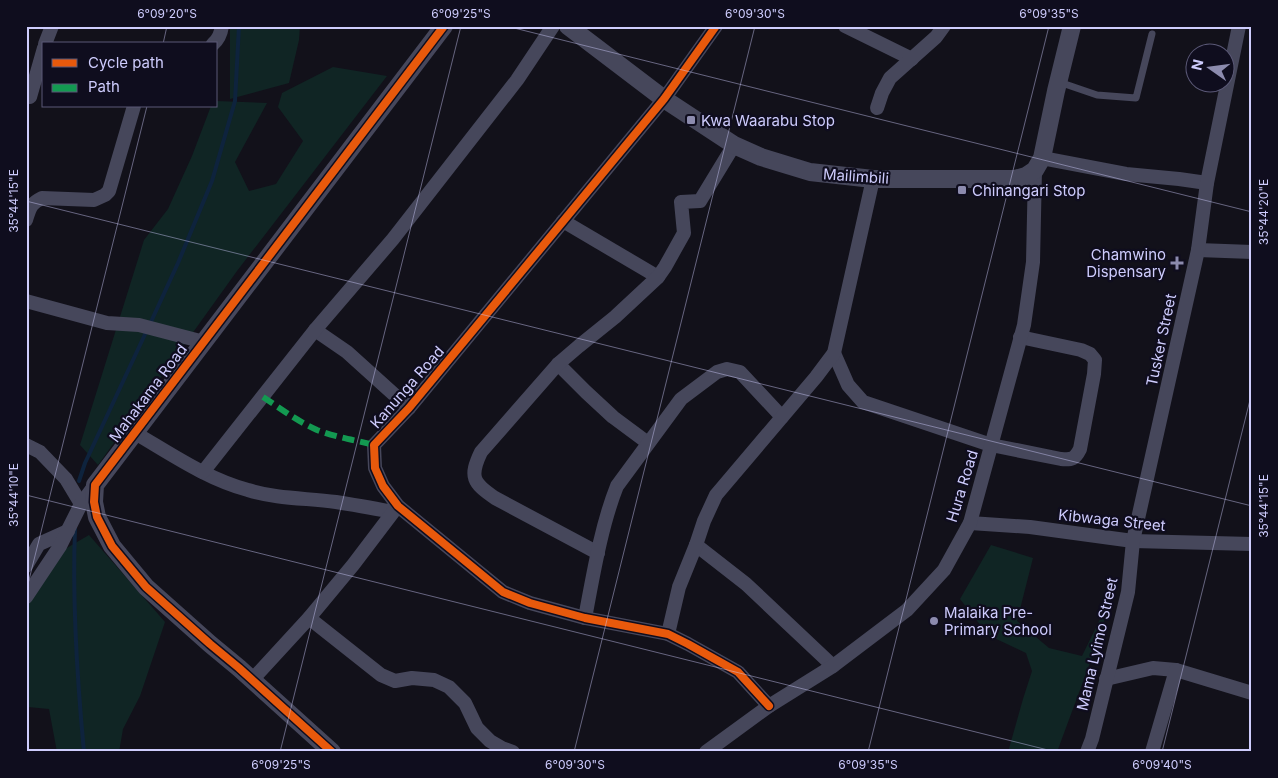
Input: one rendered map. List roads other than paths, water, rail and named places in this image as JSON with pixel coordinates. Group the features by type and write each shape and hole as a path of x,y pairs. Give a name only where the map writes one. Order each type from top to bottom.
{"street":[{"path":"46,42 52,26"},
{"path":"215,42 218,39 222,26"},
{"name":"Mahakama Road","path":"95,485 444,26"},
{"path":"203,472 315,330 393,239 517,80 553,26"},
{"name":"Mailimbili","path":"568,26 664,99 734,145 761,157 810,172 873,179 1015,179 1026,176 1038,164"},
{"name":"Kanunga Road","path":"716,26 664,99 409,408 374,445 375,468 395,509 503,592 530,603 585,618 668,634 738,672 769,706"},
{"path":"845,26 912,59"},
{"path":"877,108 882,92 890,78 936,37 944,26"},
{"path":"1072,26 1038,164 1207,183"},
{"name":"Tusker Street","path":"1133,541 1198,250 1207,183 1239,26"},
{"path":"30,97 42,55"},
{"path":"26,220 30,207 34,202 42,198 94,200 109,192 133,108"},
{"path":"598,553 495,498 478,484 475,479 476,463 481,452 558,364 615,317 658,277 684,233 681,202 700,201 734,145"},
{"name":"Hura Road","path":"706,752 769,706 833,666 907,610 944,570 970,523 1024,325 1033,262 1038,164"},
{"path":"668,634 679,587 716,495 834,353 873,179"},
{"path":"563,221 658,277"},
{"path":"1198,250 1252,252"},
{"path":"26,301 107,323 139,325 204,342"},
{"path":"315,330 347,352 409,408"},
{"path":"834,353 848,385 863,402 991,445 1068,460 1077,456 1080,448 1096,366 1095,360 1090,354 1081,350 1020,336"},
{"path":"558,364 614,417 648,443"},
{"path":"585,618 598,553 617,486 680,399 717,372 727,369 740,372 782,417"},
{"path":"135,433 203,472 249,491 294,499 395,509"},
{"path":"26,445 40,452 66,479 81,504"},
{"path":"26,598 60,546 81,504 95,485"},
{"path":"95,485 94,502 97,517 112,546 146,587 332,752"},
{"path":"252,680 309,618 353,565 395,509"},
{"name":"Kibwaga Street","path":"970,523 1030,527 1133,541 1252,544"},
{"path":"26,566 38,544 68,531"},
{"name":"Mama Lyimo Street","path":"1087,752 1092,739 1128,592 1133,541"},
{"path":"696,545 746,584 833,666"},
{"path":"309,618 381,676 395,681 412,678 434,680 449,687 465,703 477,728 490,741 513,752"},
{"path":"1106,679 1153,668 1176,670 1252,693"},
{"path":"1152,752 1176,670"}],"lane":[{"path":"1058,82 1097,95 1136,98 1152,34"}],"waterway":[{"path":"150,324 212,181 235,101 239,26"},
{"path":"79,481 85,463 147,330"},
{"path":"75,529 74,585 76,640 84,752"}],"place":[{"name":"Kwa Waarabu Stop","path":"691,120"},
{"name":"Chinangari Stop","path":"962,190"},
{"name":"Chamwino Dispensary","path":"1177,263"},
{"name":"Malaika Pre- Primary School","path":"934,621"}]}
